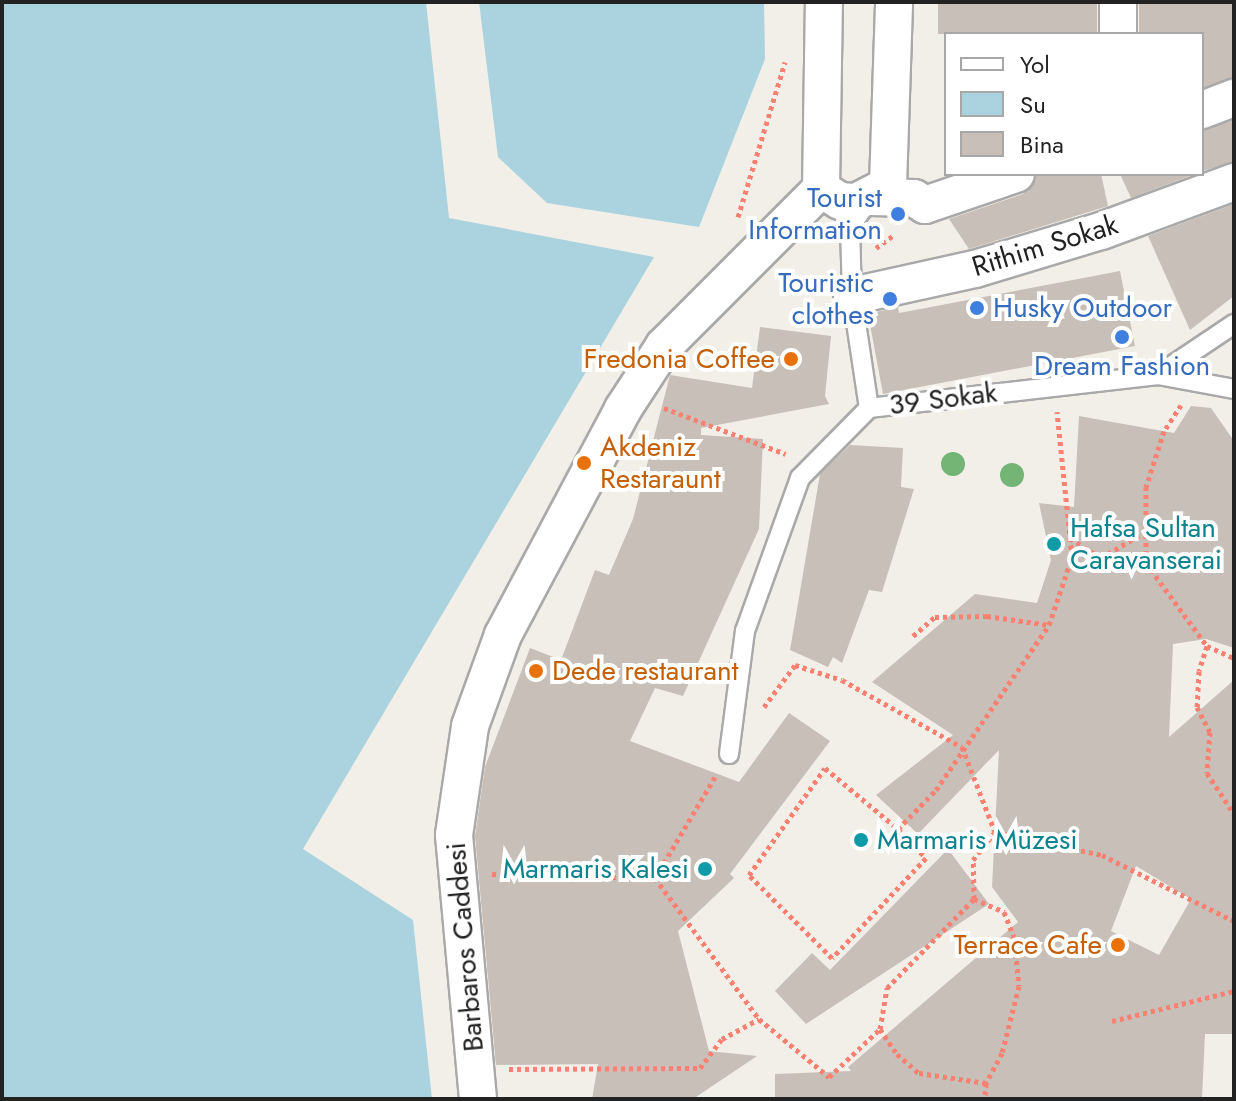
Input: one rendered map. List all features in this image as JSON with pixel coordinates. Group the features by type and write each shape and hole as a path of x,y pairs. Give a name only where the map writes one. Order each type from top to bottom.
{"street":[{"path":"824,2 821,189 840,201 871,197 914,198 925,205 1010,176"},
{"path":"871,197 888,186 894,2"},
{"path":"1118,2 1118,32"},
{"path":"1204,109 1234,98"},
{"name":"Rithim Sokak","path":"852,296 1073,240 1234,182"},
{"name":"Barbaros Caddesi","path":"477,1084 454,835 470,726 503,635 632,395 664,346 717,287 821,189"}],"lane":[{"name":"39 Sokak","path":"871,197 850,226 852,296 869,408 1158,375 1234,389"},
{"path":"1158,375 1234,324"},
{"path":"729,754 745,631 800,478 869,408"}],"path":[{"path":"735,228 788,51"},
{"path":"1195,384 1164,431 1146,487 1143,533 1146,563 1207,646 1234,658"},
{"path":"898,829 936,790 962,747 1049,625 1072,557 1055,387"},
{"path":"632,395 813,464"},
{"path":"1069,537 1101,558 1143,533"},
{"path":"913,636 935,617 987,616 1049,625"},
{"path":"1207,646 1199,671 1197,707 1210,732 1207,773 1234,814"},
{"path":"655,878 729,754 795,665 842,680 962,747 995,832"},
{"path":"825,768 898,829 926,858 832,958 749,875 825,768"},
{"path":"655,878 759,1019 829,1077 880,1029 887,988 974,899 973,860 995,832"},
{"path":"995,832 1102,855 1234,921"},
{"path":"458,873 655,878"},
{"path":"974,899 1004,912 1014,937 1019,986 1006,1041 986,1083 985,1099"},
{"path":"1112,1021 1234,991"},
{"path":"477,1084 700,1068 722,1039 759,1019"},
{"path":"880,1029 897,1054 919,1073 986,1083"}],"water":[{"path":"2,2 426,2 449,218 654,257 303,849 413,920 432,1099 2,1099"},
{"path":"479,2 764,2 765,59 699,227 547,203 498,157"}],"building":[{"path":"938,2 1097,2 1097,32 938,34"},
{"path":"1139,2 1234,2 1234,78 1204,87 1204,32 1139,32"},
{"path":"1234,120 1234,162 1204,170 1204,129"},
{"path":"1035,176 1101,176 1108,206 969,249 949,219 1023,194"},
{"path":"1121,176 1190,176 1131,198"},
{"path":"1234,204 1234,296 1190,330 1148,236"},
{"path":"1120,271 1135,346 883,394 868,314 898,307 899,313"},
{"path":"760,327 831,336 825,396 829,404 701,428 701,435 763,439 759,529 683,696 655,688 630,741 739,782 789,713 830,741 730,874 734,878 678,931 709,1051 757,1056 693,1099 592,1099 598,1064 496,1065 475,836 485,767 530,648 561,660 595,570 609,575 633,519 670,375 752,388"},
{"path":"1191,406 1211,408 1234,441 1234,648 1206,639 1173,644 1169,737 1234,680 1234,1034 1205,1034 1202,1099 775,1099 775,1074 851,1071 848,1067 1018,922 992,887 999,750 918,834 876,795 953,735 872,682 975,594 1037,603 1051,560 1039,503 1074,507 1079,416 1174,433","holes":["1136,866 1191,899 1159,955 1111,931"]},
{"path":"850,445 903,448 901,487 914,489 882,592 869,590 842,663 833,657 828,667 790,650 820,474"},
{"path":"948,849 989,904 806,1024 775,991 812,953 830,970"}],"place":[{"name":"Tourist Information","path":"898,214"},
{"name":"Touristic clothes","path":"890,299"},
{"name":"Husky Outdoor","path":"977,308"},
{"name":"Dream Fashion","path":"1122,337"},
{"name":"Fredonia Coffee","path":"791,359"},
{"name":"Akdeniz Restaraunt","path":"584,463"},
{"name":"Hafsa Sultan Caravanserai","path":"1054,544"},
{"name":"Dede restaurant","path":"536,671"},
{"name":"Marmaris Müzesi","path":"861,840"},
{"name":"Marmaris Kalesi","path":"705,869"},
{"name":"Terrace Cafe","path":"1118,945"}]}
